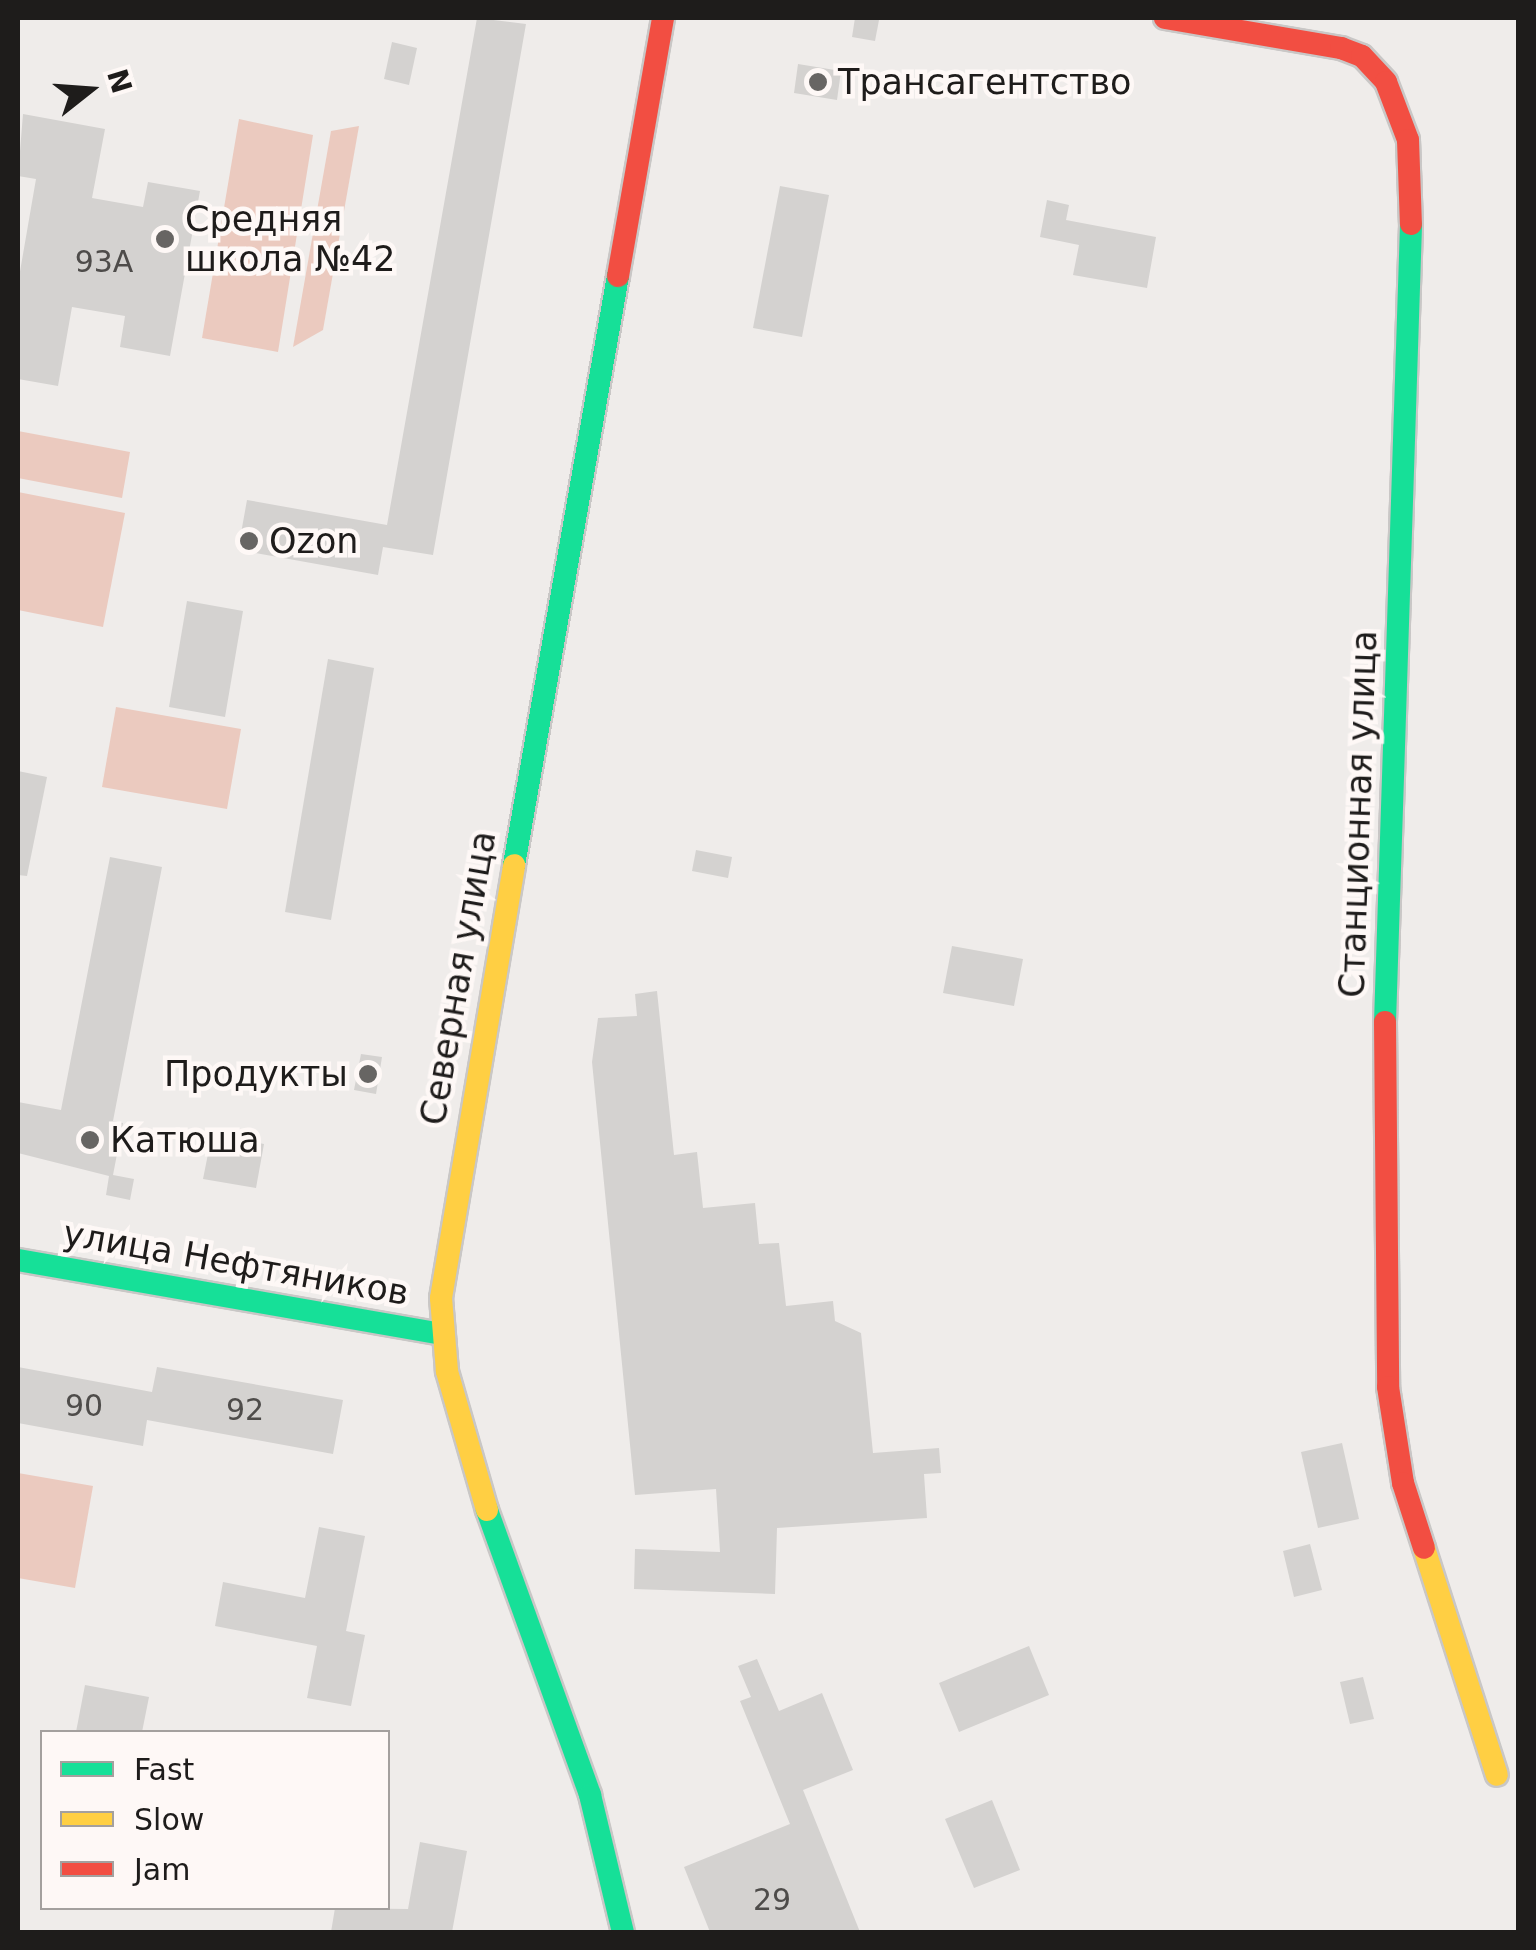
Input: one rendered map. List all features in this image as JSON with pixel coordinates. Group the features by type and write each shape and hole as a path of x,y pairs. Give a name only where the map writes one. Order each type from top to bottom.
{"main road":[{"name":"Северная улица","path":"623,1932 590,1796 464,1438 443,1334 447,1244 663,18"},
{"name":"Станционная улица","path":"1165,18 1341,48 1362,56 1386,82 1408,140 1412,172 1403,564 1386,977 1388,1387 1403,1484 1497,1775"},
{"name":"улица Нефтяников","path":"18,1260 443,1334"}],"shaded area":[{"path":"239,119 313,135 278,352 202,338"},
{"path":"359,126 323,330 293,347 331,131"},
{"path":"18,431 130,452 122,498 18,478"},
{"path":"18,492 125,513 103,627 18,610"},
{"path":"116,707 241,729 227,809 102,787"},
{"path":"18,1473 93,1486 75,1588 18,1578"}],"building":[{"path":"477,18 526,24 433,555 383,547 378,575 238,550 247,500 387,525"},
{"path":"855,18 879,20 875,41 852,37"},
{"path":"392,42 417,48 409,85 384,79"},
{"name":"Трансагентство","path":"798,64 841,71 837,100 794,93"},
{"path":"23,114 105,129 92,198 143,207 148,182 200,191 170,356 120,347 125,316 72,307 58,386 18,379 18,283 36,179 18,176"},
{"path":"780,186 829,195 802,337 753,328"},
{"path":"1047,200 1069,205 1066,220 1156,237 1147,288 1073,275 1079,245 1040,237"},
{"path":"187,601 243,611 225,717 169,707"},
{"path":"328,659 374,668 331,920 285,912"},
{"path":"18,771 47,777 27,876 18,875"},
{"path":"696,850 732,857 728,878 692,871"},
{"path":"110,857 162,867 113,1121 123,1123 113,1175 134,1179 130,1200 106,1195 109,1176 18,1153 18,1102 61,1110"},
{"path":"952,946 1023,959 1014,1006 943,993"},
{"path":"657,991 674,1155 697,1152 703,1208 755,1203 759,1244 779,1243 786,1306 833,1301 835,1321 861,1333 873,1453 939,1448 941,1473 924,1474 927,1518 777,1528 775,1594 634,1589 635,1549 720,1552 716,1489 635,1495 592,1062 598,1018 637,1016 635,994"},
{"name":"Продукты","path":"361,1054 382,1057 376,1094 354,1090"},
{"path":"212,1134 264,1144 256,1188 203,1179"},
{"path":"18,1367 152,1392 157,1367 343,1400 333,1454 147,1420 143,1446 18,1423"},
{"path":"1342,1443 1359,1519 1318,1528 1301,1452"},
{"path":"319,1527 365,1536 346,1631 365,1635 351,1706 307,1698 317,1646 215,1626 223,1582 305,1598"},
{"path":"1310,1544 1322,1590 1294,1597 1283,1551"},
{"path":"1029,1646 1049,1695 959,1732 939,1683"},
{"path":"757,1659 779,1711 822,1693 853,1770 803,1790 860,1932 710,1932 684,1867 790,1824 740,1701 751,1697 738,1666"},
{"path":"1363,1677 1374,1719 1350,1724 1340,1682"},
{"path":"85,1685 149,1697 142,1730 76,1730"},
{"path":"992,1800 1020,1870 974,1888 945,1819"},
{"path":"420,1842 467,1851 452,1932 331,1932 335,1910 408,1909"}],"traffic: fast":[{"path":"1385,1022 1411,224"},
{"path":"514,865 618,276"},
{"path":"18,1260 443,1334"},
{"path":"487,1510 590,1795 623,1932"}],"traffic: slow":[{"path":"487,1510 447,1371 441,1298 514,865"},
{"path":"1424,1548 1497,1775"}],"traffic: jam":[{"path":"618,276 663,18"},
{"path":"1165,18 1341,48 1362,56 1386,82 1408,140 1411,224"},
{"path":"1385,1022 1388,1387 1403,1483 1424,1548"}],"place":[{"name":"Трансагентство","path":"818,82"},
{"name":"Средняя школа №42","path":"165,239"},
{"name":"Ozon","path":"249,541"},
{"name":"Продукты","path":"368,1074"},
{"name":"Катюша","path":"90,1140"}]}
